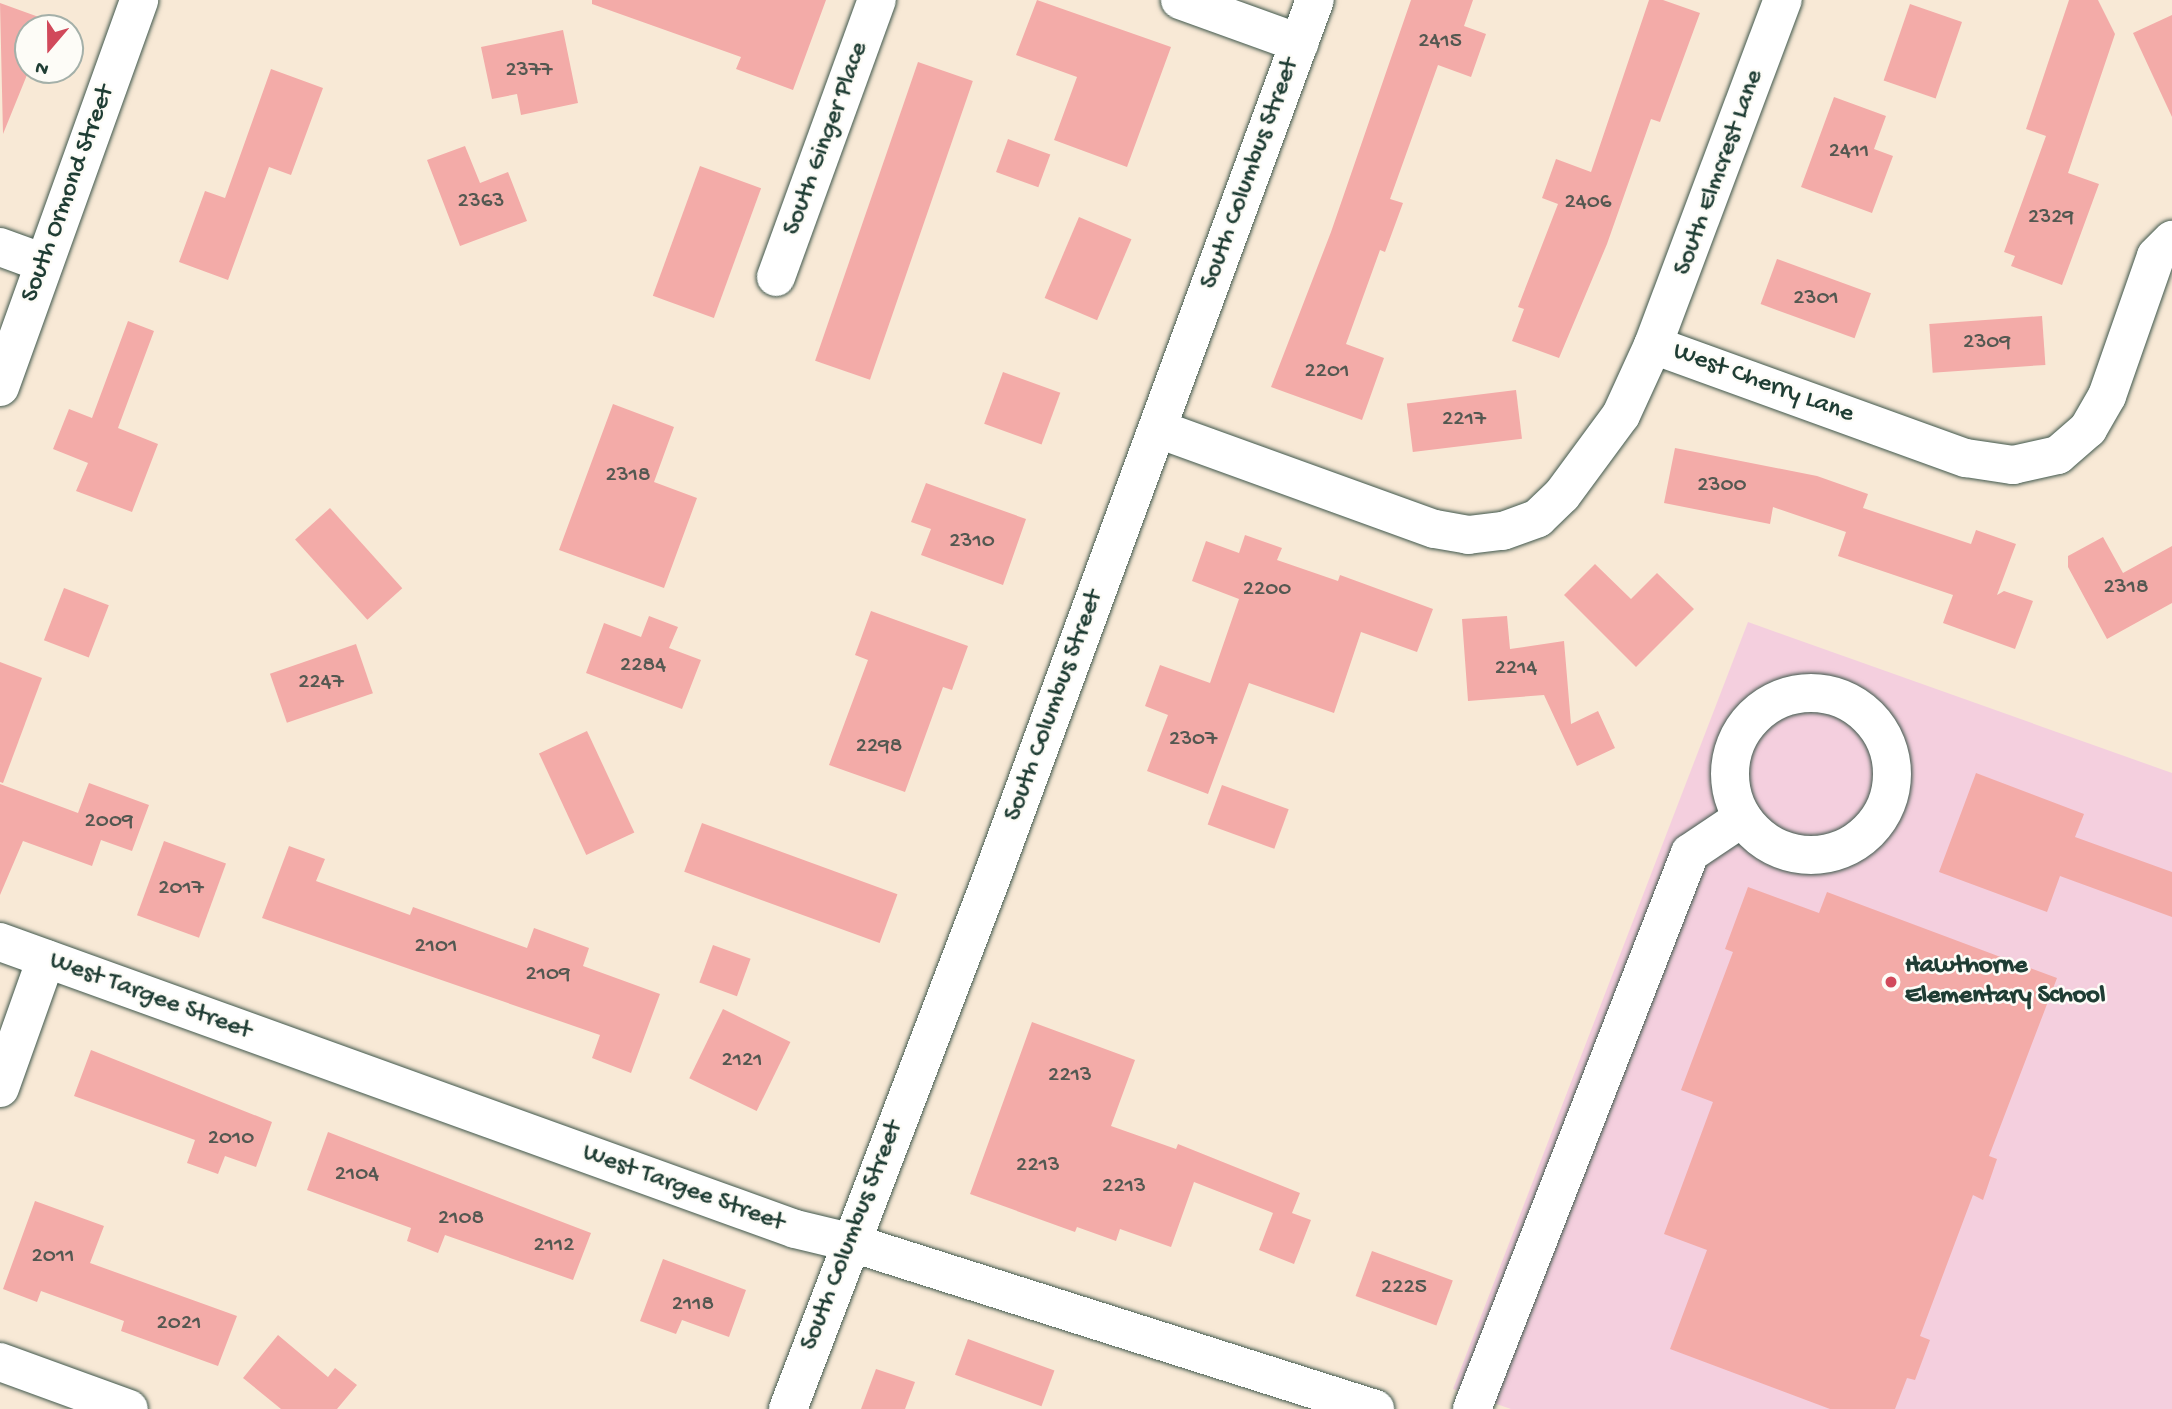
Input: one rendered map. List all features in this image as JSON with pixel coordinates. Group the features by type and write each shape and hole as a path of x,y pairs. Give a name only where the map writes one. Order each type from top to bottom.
{"street":[{"name":"South Ormond Street","path":"0,387 139,0"},
{"name":"South Ginger Place","path":"776,277 877,0"},
{"path":"1180,0 1299,43"},
{"name":"South Columbus Street","path":"788,1409 1158,429 1315,0"},
{"name":"South Elmcrest Lane","path":"1653,345 1783,0"},
{"name":"West Cherry Lane","path":"1158,429 1435,529 1468,535 1503,531 1538,518 1562,495 1621,415 1653,345 1966,458 2013,465 2058,455 2088,429 2107,396 2156,256 2172,240"},
{"path":"0,247 44,263"},
{"path":"1801,694 1828,695 1854,705 1874,723 1888,747 1893,773 1889,799 1877,822 1858,840 1835,852 1809,855 1783,850 1760,837 1742,818 1732,793 1730,766 1737,740 1753,717 1775,701 1801,694"},
{"path":"1472,1409 1690,853 1742,818"},
{"name":"West Targee Street","path":"0,942 795,1229 849,1242 1376,1409"},
{"path":"0,1088 46,959"},
{"path":"0,1362 129,1409"}],"shaded area":[{"name":"Hawthorne Elementary School","path":"1748,622 2172,773 2172,1409 1511,1409 1453,1389"}],"building":[{"path":"592,0 826,0 793,90 736,69 741,57 592,4"},
{"path":"1037,0 1171,47 1127,167 1054,140 1077,77 1016,55"},
{"path":"1411,0 1473,0 1464,26 1486,34 1471,77 1438,65 1390,199 1403,203 1385,252 1380,250 1346,344 1384,358 1362,420 1271,387 1331,232"},
{"path":"1649,0 1663,0 1700,13 1660,122 1651,119 1607,244 1559,358 1512,341 1524,309 1518,307 1558,204 1542,198 1556,159 1591,172"},
{"path":"2069,0 2098,0 2115,34 2068,173 2099,184 2062,285 2011,266 2015,256 2004,252 2046,136 2026,129"},
{"path":"0,3 30,14 14,14 14,84 23,84 3,134"},
{"path":"1910,4 1962,22 1936,98 1884,81"},
{"path":"2172,15 2172,117 2133,33"},
{"path":"563,30 578,103 521,115 517,94 492,99 481,47"},
{"path":"918,62 973,81 870,380 815,361"},
{"path":"271,69 323,88 291,175 269,167 228,280 179,262 205,191 225,198"},
{"path":"1834,97 1886,116 1874,149 1893,156 1872,213 1801,187"},
{"path":"1008,139 1050,154 1038,187 996,172"},
{"path":"465,146 480,183 508,172 527,221 460,246 427,160"},
{"path":"700,166 761,188 714,318 653,296"},
{"path":"1079,217 1131,239 1097,320 1045,298"},
{"path":"1777,259 1871,293 1855,338 1761,304"},
{"path":"2042,316 2045,365 1933,373 1929,324"},
{"path":"128,321 154,331 118,428 158,444 132,512 76,491 88,463 53,449 69,409 92,418"},
{"path":"1003,372 1060,393 1042,445 984,424"},
{"path":"1516,390 1522,439 1413,452 1407,403"},
{"path":"613,404 674,427 654,482 697,498 664,588 559,550"},
{"path":"1675,448 1817,476 1868,494 1863,508 1971,544 1976,530 2016,544 1997,595 2004,591 2033,601 2015,649 1943,623 1953,595 1838,556 1846,532 1773,507 1770,524 1664,503"},
{"path":"926,483 1026,519 1003,585 921,555 931,529 911,522"},
{"path":"330,508 402,588 367,620 295,539"},
{"path":"1245,535 1282,548 1277,560 1338,581 1340,575 1433,609 1417,652 1361,632 1334,713 1249,683 1208,794 1147,771 1168,715 1145,706 1160,665 1210,683 1239,599 1192,581 1206,541 1239,553"},
{"path":"2103,537 2123,573 2172,546 2172,603 2107,639 2068,567 2068,556"},
{"path":"1595,564 1631,599 1657,573 1694,609 1636,667 1564,595"},
{"path":"64,588 109,605 89,657 44,640"},
{"path":"871,611 968,646 952,690 943,687 905,792 829,765 868,660 855,655"},
{"path":"649,616 678,627 669,648 701,660 682,709 586,673 604,623 641,637"},
{"path":"1507,616 1510,649 1564,641 1571,724 1598,711 1615,748 1577,766 1544,695 1468,701 1462,619"},
{"path":"356,644 373,693 287,723 270,674"},
{"path":"0,662 42,678 3,783 0,782"},
{"path":"587,731 634,833 586,855 539,753"},
{"path":"1976,773 2084,814 2075,837 2172,872 2172,917 2060,876 2047,912 1939,872"},
{"path":"89,783 149,805 132,851 101,840 92,866 23,841 0,895 0,784 78,813"},
{"path":"1222,785 1289,809 1274,849 1208,824"},
{"path":"702,823 897,894 880,943 684,872"},
{"path":"164,841 226,864 199,938 137,915"},
{"path":"289,846 325,859 316,881 410,915 413,907 527,948 534,928 589,948 583,966 660,994 631,1073 592,1058 600,1035 262,918"},
{"path":"1748,887 1819,913 1827,892 2057,978 1989,1156 1997,1159 1983,1200 1973,1195 1920,1336 1930,1340 1915,1380 1907,1378 1895,1409 1830,1409 1670,1349 1707,1250 1664,1234 1713,1102 1681,1090 1733,952 1725,949"},
{"path":"713,945 751,959 737,996 699,983"},
{"path":"723,1009 790,1042 757,1111 689,1078"},
{"path":"1032,1022 1135,1060 1111,1126 1176,1149 1178,1144 1300,1193 1292,1213 1311,1220 1294,1264 1259,1250 1273,1213 1194,1182 1171,1247 1120,1229 1116,1241 1077,1227 1075,1232 970,1194"},
{"path":"91,1050 272,1122 256,1167 225,1156 218,1174 187,1163 195,1140 74,1096"},
{"path":"328,1132 591,1233 573,1280 445,1235 438,1253 407,1241 411,1228 307,1190"},
{"path":"35,1201 104,1226 90,1263 237,1316 218,1366 121,1331 124,1321 41,1291 37,1302 3,1289"},
{"path":"1372,1251 1453,1280 1436,1326 1356,1296"},
{"path":"663,1259 746,1290 729,1337 682,1320 676,1334 640,1321"},
{"path":"278,1335 328,1377 335,1368 357,1385 337,1409 281,1409 243,1378"},
{"path":"968,1339 1054,1370 1041,1406 955,1375"},
{"path":"876,1369 915,1382 905,1409 861,1409"}],"place":[{"name":"Hawthorne Elementary School","path":"1891,982"}]}
